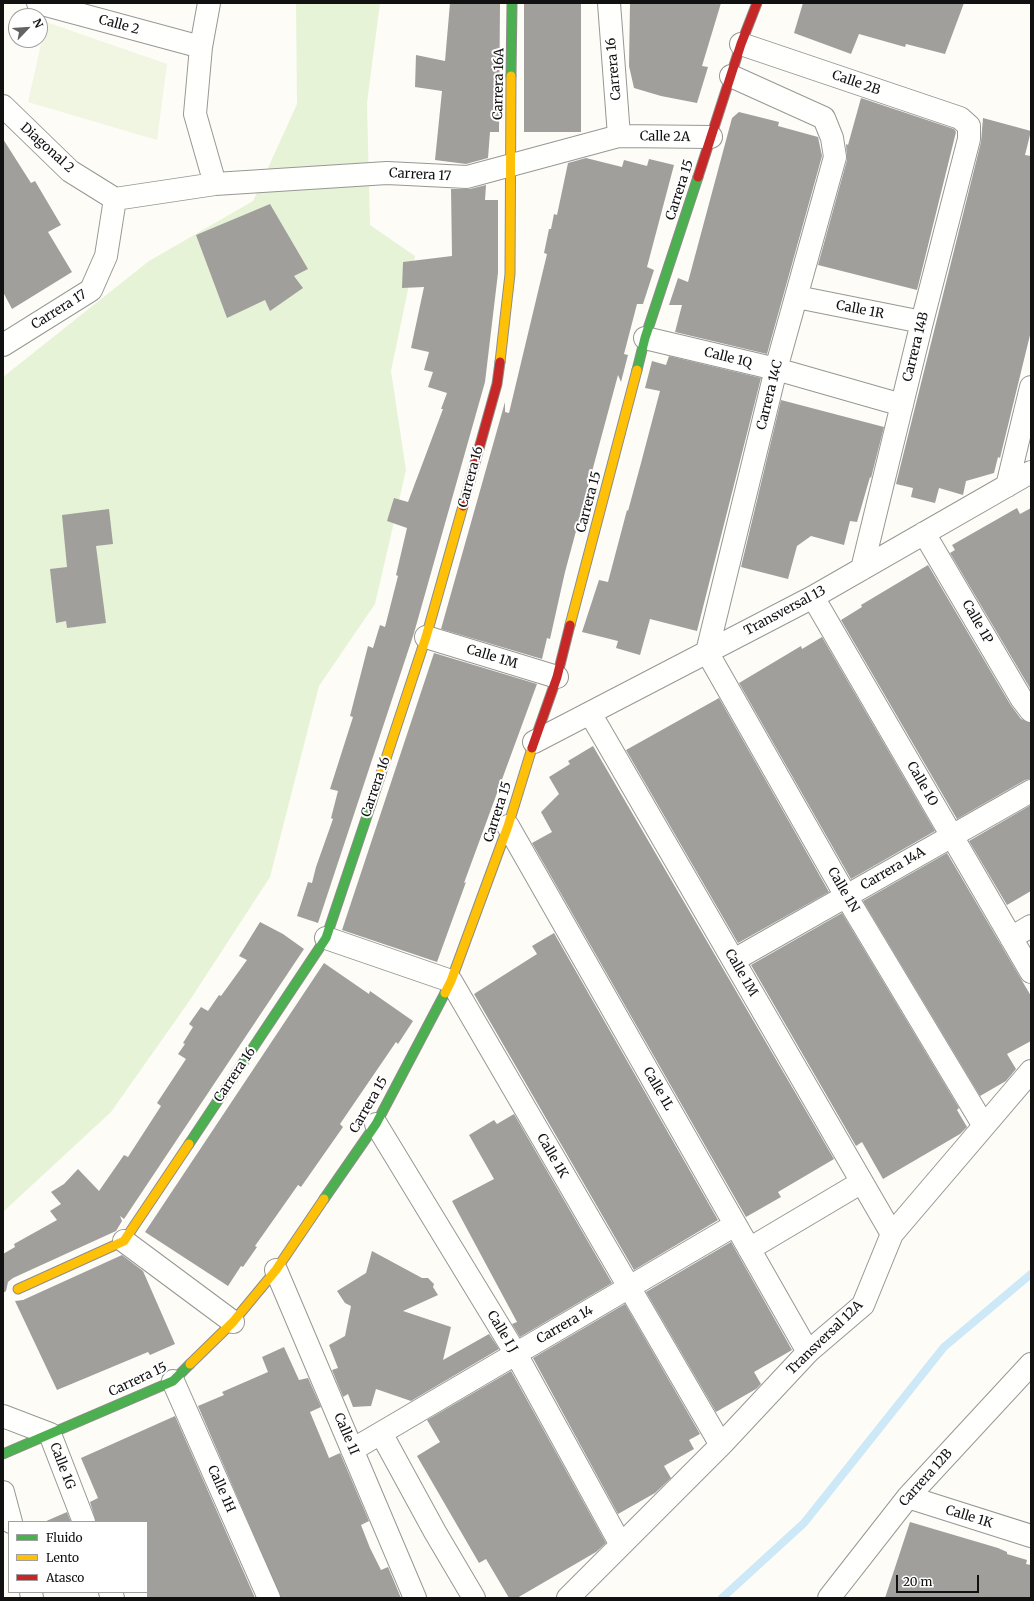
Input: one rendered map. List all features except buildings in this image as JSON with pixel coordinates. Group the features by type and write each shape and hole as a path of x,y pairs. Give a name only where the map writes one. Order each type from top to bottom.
{"main road":[{"name":"Carrera 16A","path":"510,165 512,3"},
{"name":"Carrera 15","path":"3,1454 172,1381 233,1322 276,1270 376,1124 451,981 508,826 534,742 557,676 646,338 710,137 741,44 757,3"},
{"name":"Carrera 16","path":"124,1241 326,938 426,637 496,384 510,274 510,165"},
{"path":"18,1289 124,1241"}],"street":[{"name":"Calle 2","path":"38,3 201,47"},
{"path":"209,3 201,47 195,114 215,184"},
{"name":"Carrera 16","path":"609,3 619,136"},
{"name":"Calle 2B","path":"741,44 960,118 969,126"},
{"name":"Carrera 14C","path":"707,652 776,369 797,297 834,157 832,138 824,118 731,76"},
{"name":"Diagonal 2","path":"3,106 70,171 115,199"},
{"name":"Carrera 14B","path":"862,569 922,322 969,139 969,126"},
{"name":"Carrera 17","path":"3,345 91,290 106,256 115,199 215,184 387,173 467,177 619,136"},
{"name":"Calle 2A","path":"619,136 710,137"},
{"name":"Calle 1R","path":"797,297 922,322"},
{"name":"Calle 1Q","path":"646,338 776,369 902,405"},
{"path":"1007,486 1031,387"},
{"name":"Transversal 13","path":"534,742 813,597 1031,472"},
{"name":"Calle 1P","path":"924,533 1021,698 1031,711"},
{"name":"Calle 1O","path":"813,597 1031,972"},
{"name":"Calle 1M","path":"426,637 557,676"},
{"name":"Calle 1N","path":"707,652 846,896 984,1126"},
{"name":"Calle 1M","path":"590,713 892,1234"},
{"name":"Carrera 14A","path":"734,960 1031,791"},
{"name":"Calle 1L","path":"508,826 808,1352"},
{"path":"1011,938 1031,926"},
{"path":"326,938 451,981"},
{"name":"Calle 1K","path":"451,981 721,1445"},
{"name":"Transversal 12A","path":"568,1598 721,1445 808,1352 863,1305 892,1234 1031,1071"},
{"name":"Calle I J","path":"376,1124 516,1354 621,1545"},
{"path":"749,1249 862,1182"},
{"name":"Carrera 14","path":"352,1450 736,1225"},
{"path":"124,1241 233,1322"},
{"name":"Calle 1I","path":"276,1270 415,1598"},
{"name":"Carrera 12B","path":"829,1598 908,1497 1031,1364"},
{"name":"Calle 1H","path":"172,1381 269,1598"},
{"name":"Calle 1G","path":"3,1416 50,1434 84,1521"},
{"path":"381,1433 435,1532 474,1598"},
{"path":"3,1492 11,1521"},
{"name":"Calle 1K","path":"908,1497 1031,1536"}],"green space":[{"path":"296,3 380,3 367,103 370,225 415,256 391,371 406,470 375,604 319,686 270,877 190,1000 111,1112 3,1212 3,377 149,261 253,201 297,104"},
{"path":"48,23 167,64 157,140 28,102 40,48 48,48"}],"waterway":[{"path":"722,1598 804,1523 944,1347 1031,1274"}],"traffic: fast":[{"path":"511,76 512,3"},
{"path":"637,370 645,338 698,177"},
{"path":"189,1144 326,938 371,804"},
{"path":"324,1199 376,1124 445,993"},
{"path":"3,1454 173,1381 190,1364"}],"traffic: slow":[{"path":"500,362 510,274 511,76"},
{"path":"570,625 637,370"},
{"path":"371,804 426,637 463,506"},
{"path":"445,993 451,981 508,826 532,748"},
{"path":"18,1289 124,1241 189,1144"},
{"path":"190,1364 233,1322 276,1270 324,1199"}],"traffic: jam":[{"path":"698,177 741,44 757,3"},
{"path":"463,506 497,384 500,362"},
{"path":"532,748 557,677 570,625"}]}
